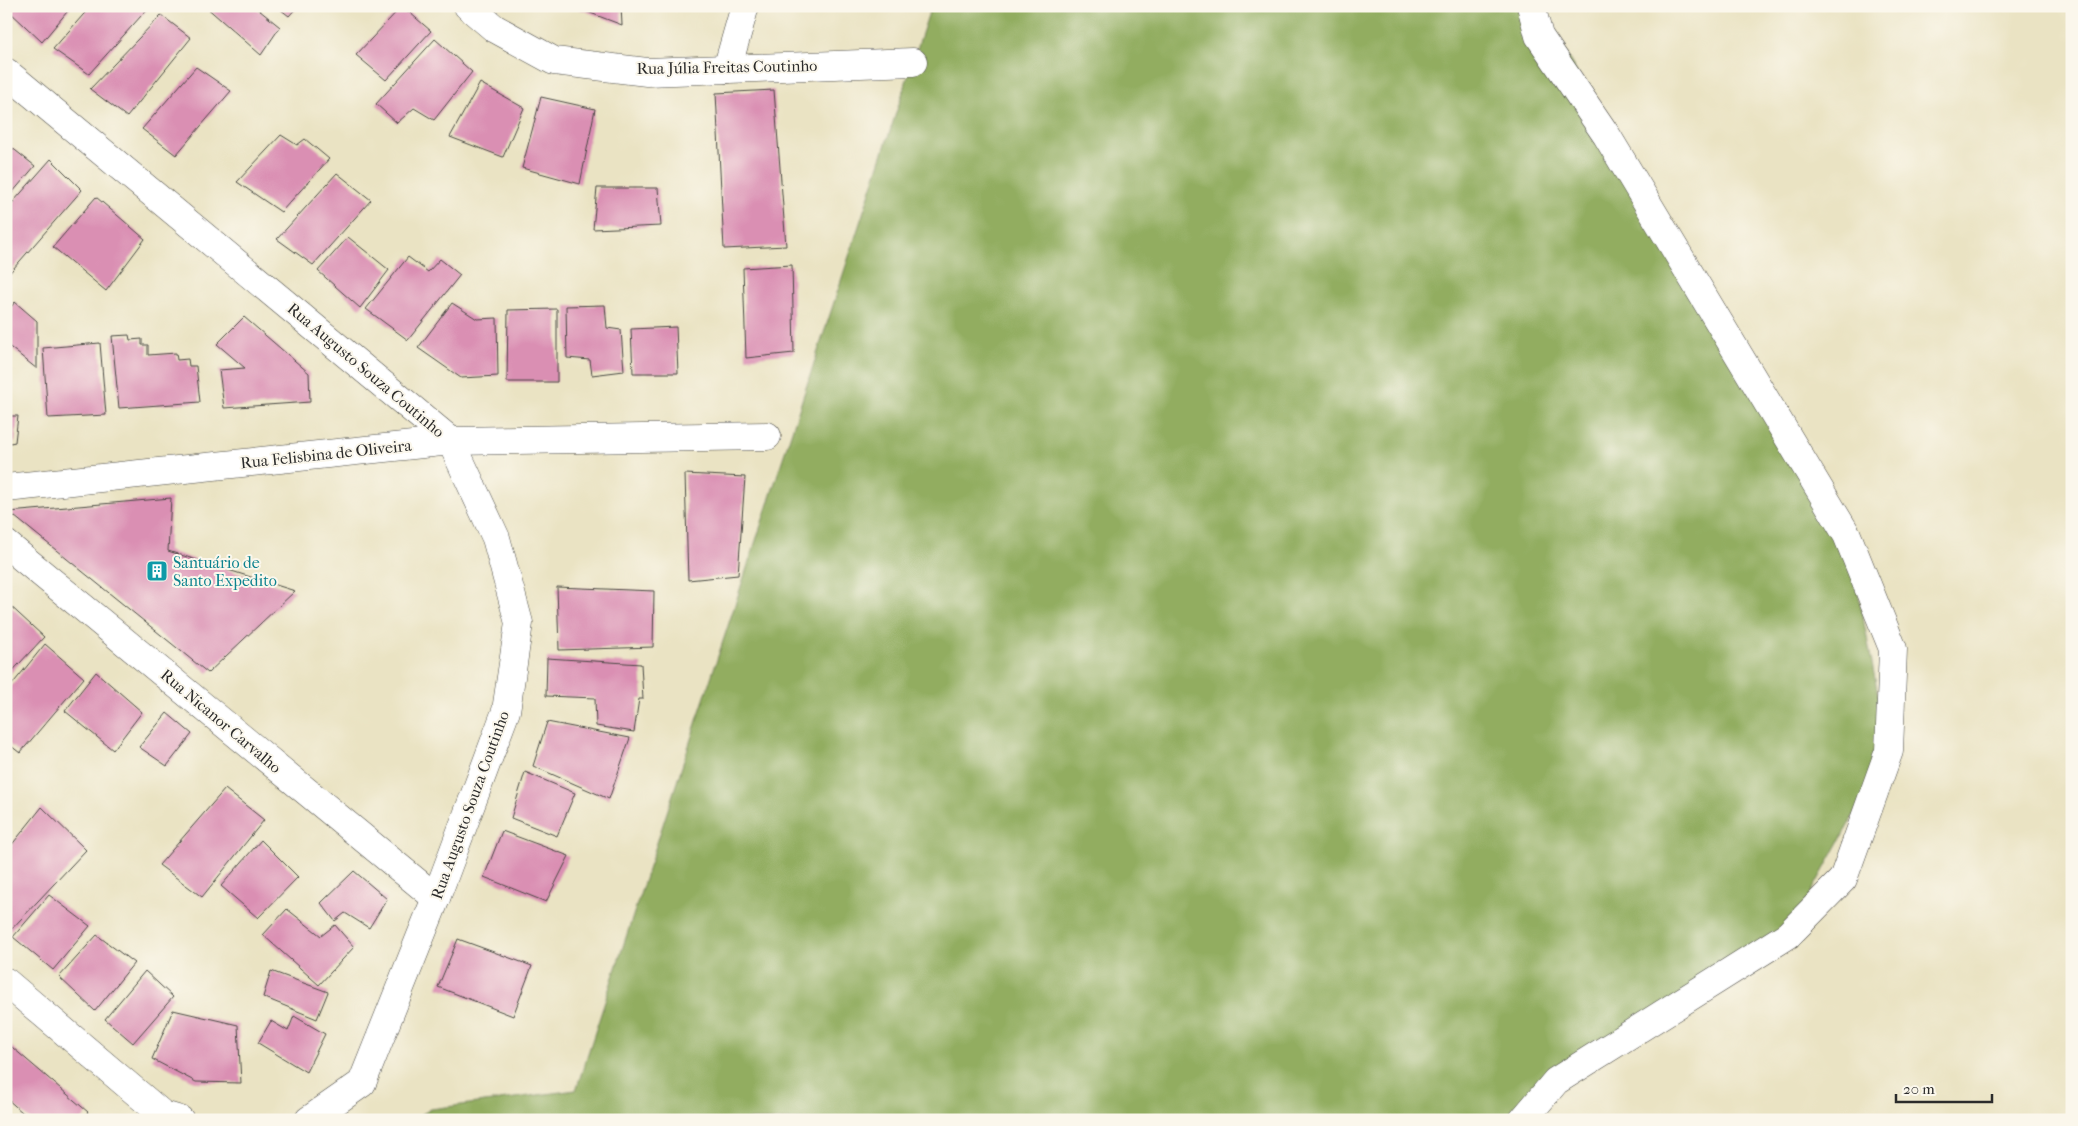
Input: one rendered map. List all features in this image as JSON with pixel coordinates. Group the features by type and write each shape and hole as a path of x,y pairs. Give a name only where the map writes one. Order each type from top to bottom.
{"street":[{"name":"Rua Júlia Freitas Coutinho","path":"468,6 494,28 554,61 647,72 913,62"},
{"path":"727,69 745,6"},
{"path":"1523,1120 1556,1081 1788,935 1843,879 1889,751 1893,649 1847,535 1608,136 1540,36 1531,6"},
{"name":"Rua Augusto Souza Coutinho","path":"6,72 451,441 496,538 519,623 506,711 436,898 362,1083 310,1120"},
{"name":"Rua Felisbina de Oliveira","path":"6,488 451,441 767,436"},
{"name":"Rua Nicanor Carvalho","path":"6,544 436,898"},
{"path":"6,982 163,1115 180,1120"}],"green space":[{"path":"931,6 1538,6 1847,535 1889,751 1788,935 1556,1081 1539,1120 412,1120 431,1109 576,1090"}],"building":[{"path":"13,6 72,6 42,42 9,11"},
{"path":"91,6 150,6 89,74 53,49"},
{"path":"205,6 254,6 280,27 261,55"},
{"path":"276,6 298,6 289,16"},
{"path":"402,6 431,31 386,80 356,55"},
{"path":"572,6 621,6 622,25"},
{"path":"161,15 191,38 127,117 90,89"},
{"path":"435,39 472,72 434,120 414,108 397,123 376,104"},
{"path":"196,67 231,91 176,155 142,129"},
{"path":"480,83 524,108 503,157 450,137"},
{"path":"774,90 786,246 724,249 716,93"},
{"path":"541,97 595,109 580,184 522,168"},
{"path":"281,135 297,145 305,139 329,159 281,212 237,182"},
{"path":"6,143 35,166 6,200"},
{"path":"51,159 82,190 6,277 6,210"},
{"path":"337,173 371,200 313,265 277,239"},
{"path":"597,188 658,188 661,226 593,229"},
{"path":"96,197 145,239 106,291 53,247"},
{"path":"348,237 389,270 360,308 318,271"},
{"path":"408,257 428,272 440,259 460,275 408,340 366,309"},
{"path":"792,265 794,353 746,358 743,268"},
{"path":"15,302 37,321 37,369 6,344 6,313"},
{"path":"452,303 477,319 497,318 498,376 461,378 418,348"},
{"path":"605,305 607,328 621,330 624,371 592,375 590,360 567,358 566,306"},
{"path":"557,309 557,382 507,382 508,310"},
{"path":"244,317 309,373 310,402 224,408 219,370 245,368 217,344"},
{"path":"676,327 678,373 633,373 631,329"},
{"path":"129,335 130,340 142,339 142,345 148,345 148,355 176,353 177,360 188,359 189,366 196,366 200,402 119,408 112,336"},
{"path":"100,343 106,415 48,418 43,348"},
{"path":"6,416 18,416 15,442 6,444"},
{"path":"685,474 745,477 738,575 688,580"},
{"name":"Santuário de Santo Expedito","path":"171,498 168,551 295,591 208,673 9,512"},
{"path":"557,587 654,591 653,647 559,650"},
{"path":"6,602 44,637 6,678"},
{"path":"45,644 84,678 20,753 6,742 6,692"},
{"path":"547,658 641,664 643,699 639,699 634,732 596,726 595,698 546,696"},
{"path":"96,672 142,712 113,750 65,711"},
{"path":"167,713 192,734 167,766 139,747"},
{"path":"547,722 630,738 609,799 533,766"},
{"path":"525,772 575,793 557,836 511,818"},
{"path":"225,789 264,820 202,897 159,865"},
{"path":"42,807 86,850 6,935 6,852"},
{"path":"502,831 569,856 546,902 484,877"},
{"path":"261,840 298,877 258,918 221,886"},
{"path":"354,871 387,899 369,928 345,913 335,921 321,903"},
{"path":"49,895 90,926 53,970 13,937"},
{"path":"287,909 321,936 335,925 354,947 319,985 263,935"},
{"path":"97,935 134,963 95,1011 59,977"},
{"path":"458,939 532,966 513,1016 438,987"},
{"path":"145,971 173,997 133,1043 105,1019"},
{"path":"271,971 328,992 317,1019 263,997"},
{"path":"173,1010 238,1025 241,1083 196,1082 152,1059"},
{"path":"294,1016 325,1034 306,1072 258,1043 271,1021 288,1031"},
{"path":"6,1042 88,1112 82,1120 31,1120 6,1098"}],"place":[{"name":"Santuário de Santo Expedito","path":"157,571"}]}
